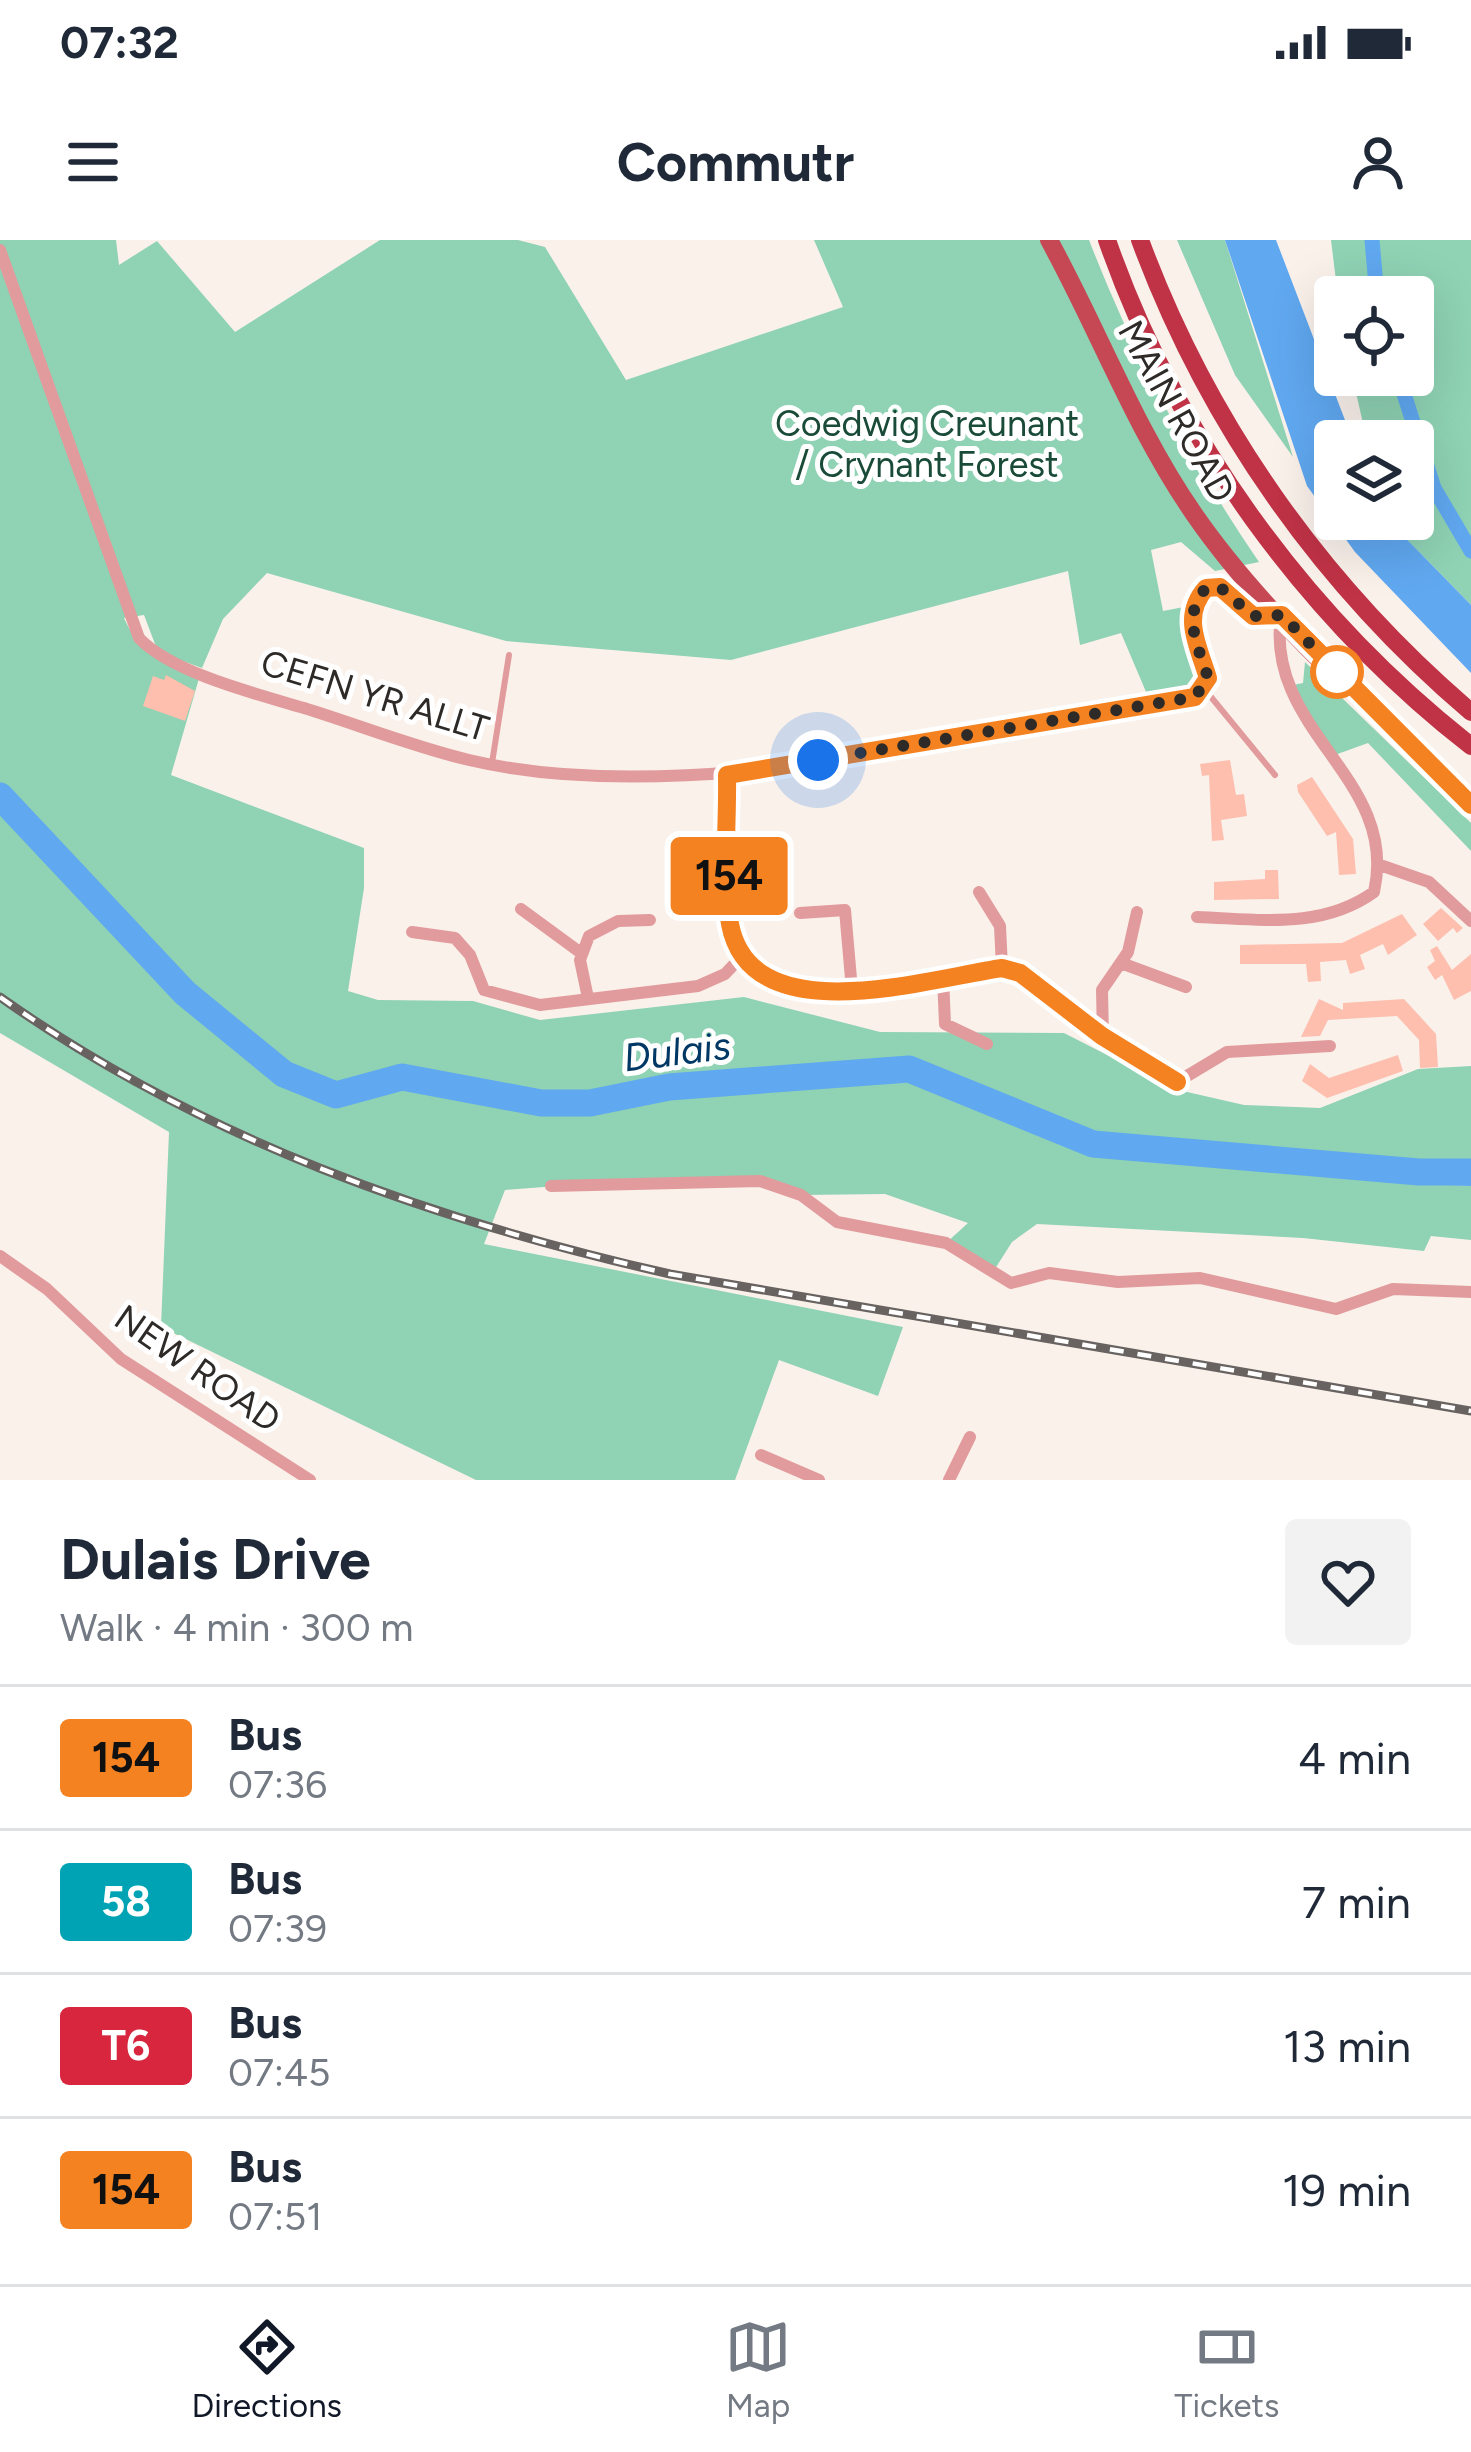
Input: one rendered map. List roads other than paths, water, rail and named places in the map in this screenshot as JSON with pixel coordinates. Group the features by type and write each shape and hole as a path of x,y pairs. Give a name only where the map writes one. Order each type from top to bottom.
{"highway":[{"path":"1107,240 1182,404 1265,537 1344,630 1471,746"},
{"path":"1140,240 1208,389 1269,491 1397,645 1471,712"}],"main road":[{"name":"MAIN ROAD","path":"1049,240 1155,453 1196,517 1282,615 1471,805"}],"street":[{"name":"CEFN YR ALLT","path":"0,250 139,638 154,654 269,698 492,763 591,774 727,775 1162,705 1195,697 1202,686"},
{"path":"1197,917 1301,920 1336,913 1374,892 1380,865 1378,836 1349,782 1299,711 1277,646 1282,615 1253,616 1220,587 1206,588 1193,602 1190,619 1208,678 1202,686"},
{"path":"727,775 730,922 741,957 761,976 808,994 1002,968 1020,973 1102,1036 1177,1082 1227,1052 1330,1046"},
{"path":"1380,865 1430,882 1471,921"},
{"path":"979,892 1000,926 1002,968"},
{"path":"520,909 581,953"},
{"path":"800,913 845,910 852,990"},
{"path":"1102,1036 1102,989 1120,963 1137,913"},
{"path":"588,998 581,953 598,929 650,920"},
{"path":"412,932 455,938 490,993 540,1005 698,986 725,974 741,957"},
{"path":"1120,963 1186,987"},
{"path":"943,977 945,1024 987,1044"},
{"path":"551,1186 760,1181 801,1195 837,1222 946,1243 1011,1283 1049,1273 1118,1282 1200,1278 1336,1309 1393,1288 1471,1292"},
{"name":"NEW ROAD","path":"0,1256 47,1289 121,1359 310,1480"},
{"path":"949,1480 970,1437"},
{"path":"761,1455 819,1480"}],"lane":[{"path":"492,763 509,656"},
{"path":"1202,686 1276,776"}],"water":[{"path":"1225,240 1276,240 1314,339 1314,396 1336,396 1345,420 1314,420 1314,496"},
{"path":"1346,540 1408,540 1471,605 1471,673"},
{"path":"1382,1164 1471,1164 1471,1186 1381,1182"}],"waterway":[{"path":"1372,240 1375,276"},
{"path":"1405,396 1434,488 1471,551"},
{"name":"Dulais","path":"0,796 185,993 284,1074 336,1095 402,1077 541,1103 590,1103 669,1087 909,1069 1093,1144 1419,1172 1471,1172"}],"railway":[{"path":"0,997 156,1093 237,1133 406,1200 493,1228 670,1274 1471,1411"}],"park label":[{"name":"Coedwig Creunant / Crynant Forest","path":"927,444"}]}
